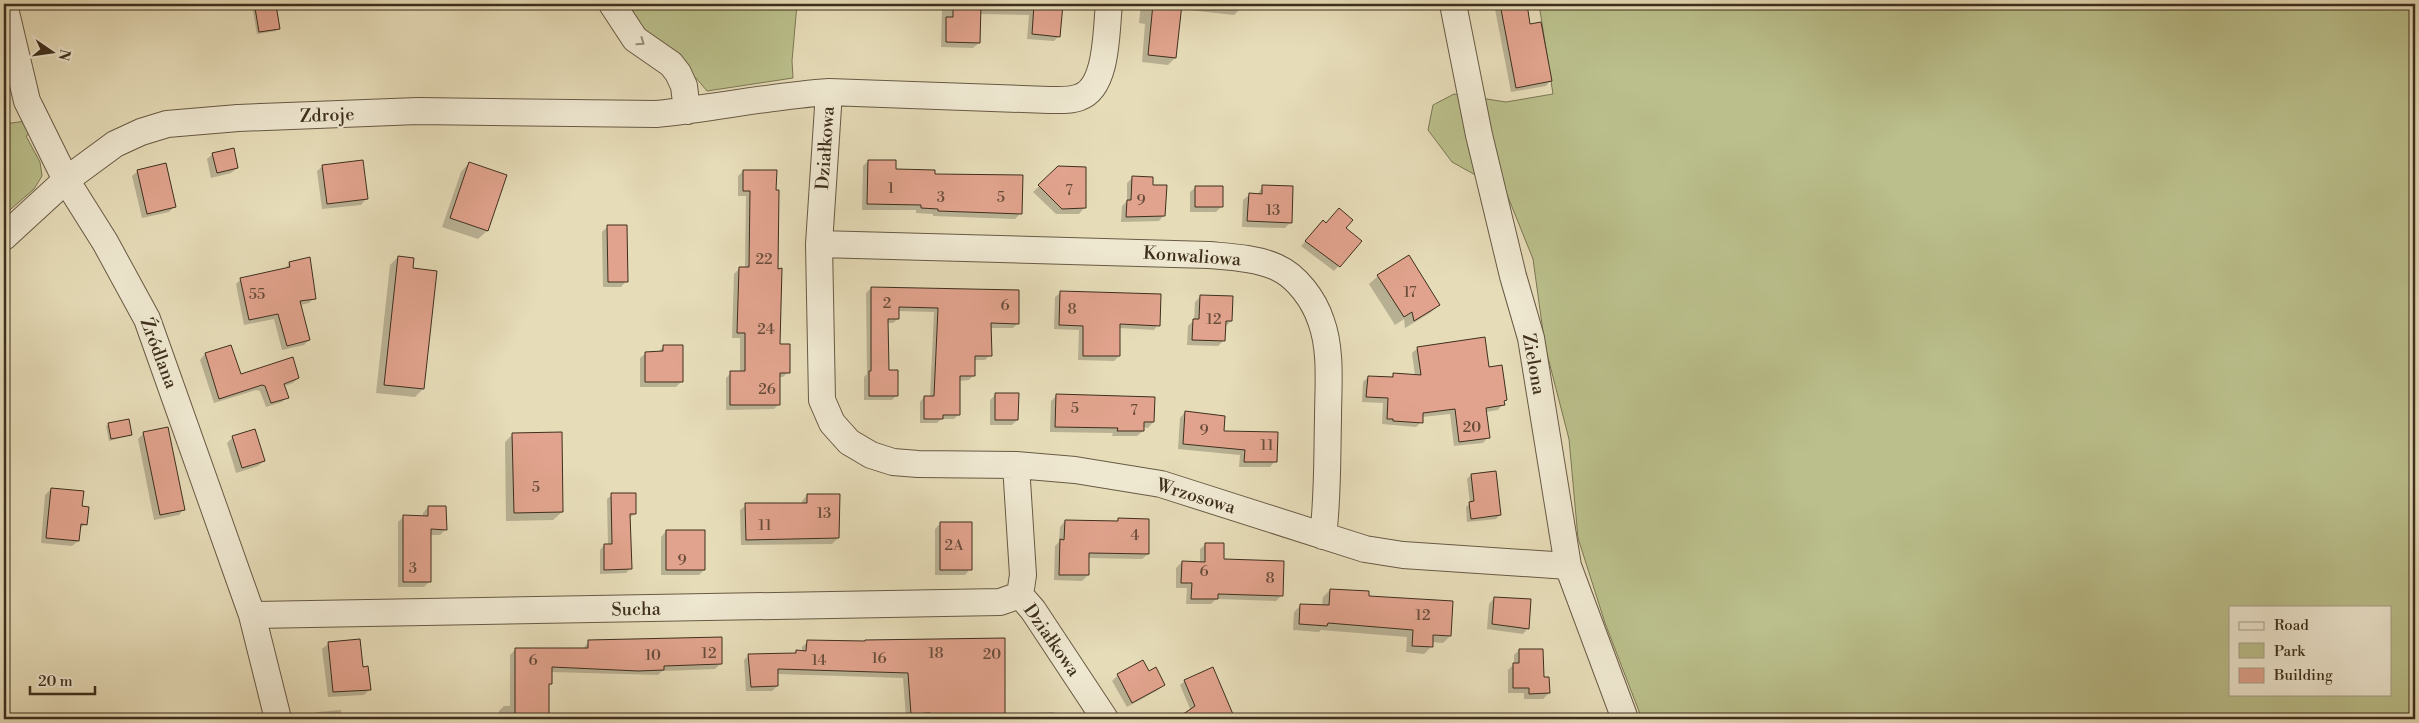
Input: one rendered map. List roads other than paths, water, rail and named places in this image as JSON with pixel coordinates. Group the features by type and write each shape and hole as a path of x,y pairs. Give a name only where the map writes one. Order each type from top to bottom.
{"street":[{"name":"Źródlana","path":"4,4 27,100 66,180 105,242 147,319 252,615 278,719"},
{"path":"612,4 635,39 671,64 678,73 684,86 687,111"},
{"path":"829,92 1066,100 1080,97 1091,91 1098,81 1103,61 1109,4"},
{"name":"Zielona","path":"1453,4 1479,135 1513,276 1531,338 1568,566 1625,719"},
{"name":"Działkowa","path":"687,111 779,95 829,92 820,244 822,400 832,423"},
{"name":"Zdroje","path":"4,237 66,180 115,144 141,132 167,124 200,120 418,111 618,115 687,111"},
{"name":"Konwaliowa","path":"820,244 1209,255 1234,257 1277,267 1293,278 1314,304 1326,339 1328,380 1327,506 1323,536"},
{"name":"Wrzosowa","path":"832,423 849,442 871,455 893,462 1016,465 1075,470 1161,484 1366,549 1403,555 1568,566"},
{"name":"Działkowa","path":"1016,465 1023,575 1020,595 1033,610 1105,719"},
{"name":"Sucha","path":"252,615 1000,602 1020,595"}]}
